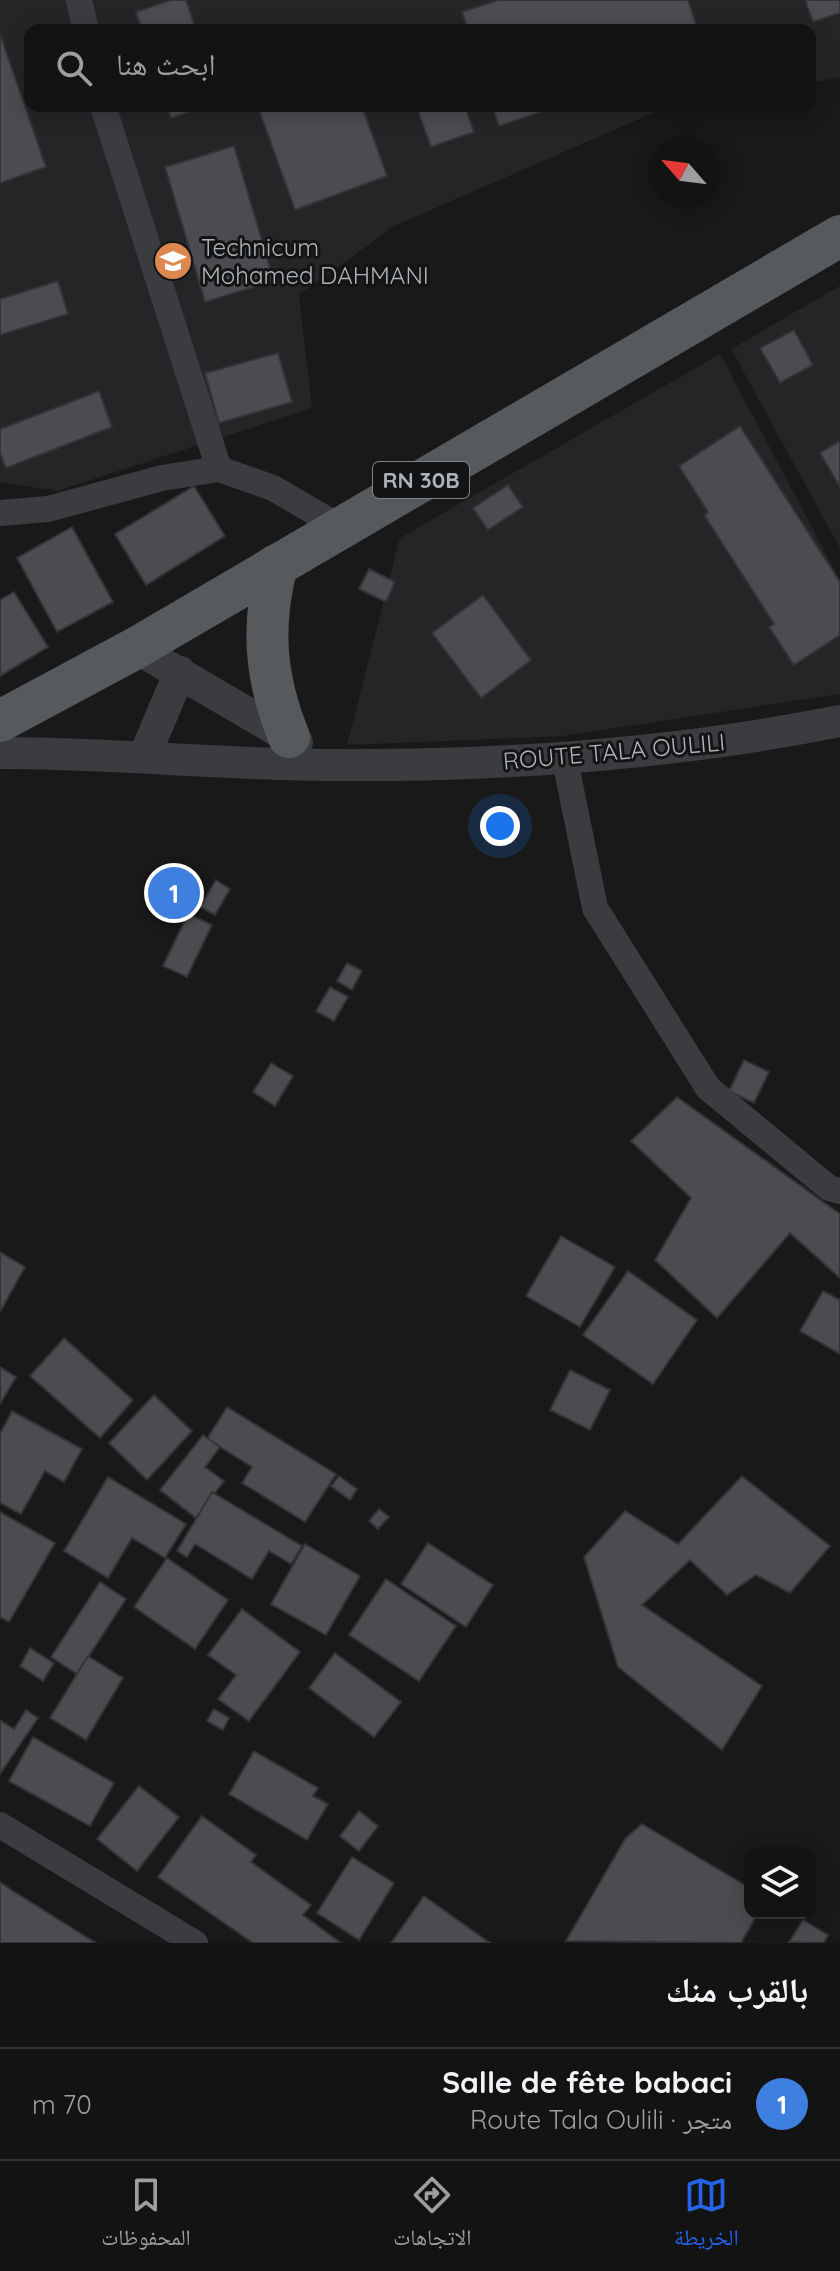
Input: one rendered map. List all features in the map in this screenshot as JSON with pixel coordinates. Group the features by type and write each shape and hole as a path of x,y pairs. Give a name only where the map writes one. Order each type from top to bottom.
{"main road":[{"name":"RN 30B","path":"0,721 136,648 840,236"},
{"path":"277,565 265,634 275,704 289,737"}],"street":[{"path":"79,0 85,24"},
{"path":"105,112 219,469"},
{"path":"0,513 48,509 162,478 219,469 273,488 340,527"},
{"path":"136,648 338,765"},
{"path":"144,757 180,672"},
{"name":"ROUTE TALA OULILI","path":"0,753 338,765 565,760 768,735 840,721"},
{"path":"565,760 595,908 708,1088 829,1188 840,1191"},
{"path":"0,1825 195,1943"}],"shaded area":[{"name":"Technicum Mohamed DAHMANI","path":"0,0 840,0 840,77 816,82 816,24 24,24 24,112 655,112 394,226 299,295 312,408 57,491 0,482"},
{"path":"840,286 840,548 731,349"},
{"path":"720,354 840,580 840,694 562,736 347,745 400,538"}],"building":[{"path":"171,0 186,0 194,24 140,24 136,12"},
{"path":"498,0 688,0 696,24 466,24 462,12"},
{"path":"805,0 840,0 840,13 813,22"},
{"path":"0,34 24,103 24,112 27,112 46,167 0,183"},
{"path":"169,112 188,112 171,118"},
{"path":"260,112 364,112 387,176 295,210"},
{"path":"418,112 467,112 474,132 431,147"},
{"path":"494,112 541,112 499,126"},
{"path":"234,146 274,281 205,302 165,167"},
{"path":"58,281 68,314 0,335 0,299"},
{"path":"794,330 813,365 780,383 760,348"},
{"path":"278,353 292,402 219,423 205,373"},
{"path":"99,391 112,427 6,468 0,453 0,429"},
{"path":"740,426 840,582 840,635 794,665 769,627 774,624 704,515 708,512 679,466"},
{"path":"840,441 840,487 820,453"},
{"path":"508,485 523,507 488,530 473,508"},
{"path":"194,486 225,536 146,585 115,534"},
{"path":"72,527 113,602 57,632 17,558"},
{"path":"369,569 395,582 386,602 359,589"},
{"path":"14,592 48,647 0,676 0,600"},
{"path":"483,595 531,660 481,698 432,633"},
{"path":"216,880 230,889 215,915 200,907"},
{"path":"188,914 212,925 187,977 163,966"},
{"path":"347,963 362,971 352,990 337,981"},
{"path":"330,987 348,997 334,1021 316,1011"},
{"path":"744,1060 769,1072 754,1103 729,1091"},
{"path":"271,1063 293,1076 275,1106 253,1092"},
{"path":"677,1097 840,1214 840,1278 790,1233 717,1318 655,1260 691,1198 631,1141"},
{"path":"561,1236 615,1267 580,1327 526,1296"},
{"path":"0,1252 25,1267 0,1312"},
{"path":"628,1271 697,1320 653,1384 583,1335"},
{"path":"823,1291 840,1300 840,1354 800,1331"},
{"path":"64,1338 133,1400 100,1438 30,1376"},
{"path":"0,1367 16,1377 0,1404"},
{"path":"570,1370 610,1390 590,1430 550,1410"},
{"path":"154,1395 192,1431 147,1480 109,1443"},
{"path":"227,1407 336,1474 305,1522 242,1483 252,1467 207,1439"},
{"path":"12,1411 82,1449 64,1482 45,1471 21,1514 0,1503 0,1434"},
{"path":"203,1435 220,1447 205,1467 224,1481 196,1518 160,1490"},
{"path":"339,1476 357,1489 350,1500 331,1486"},
{"path":"742,1476 830,1546 790,1593 756,1575 727,1595 690,1560 642,1605 762,1686 722,1750 618,1667 584,1557 625,1511 678,1544"},
{"path":"108,1477 186,1524 165,1558 132,1538 108,1578 64,1551"},
{"path":"212,1492 302,1546 291,1564 269,1551 252,1579 195,1544 187,1557 177,1551"},
{"path":"379,1509 389,1517 378,1529 369,1521"},
{"path":"0,1512 55,1543 9,1622 0,1617"},
{"path":"428,1543 493,1585 466,1627 401,1584"},
{"path":"305,1544 360,1576 326,1635 271,1604"},
{"path":"167,1558 228,1600 195,1649 134,1607"},
{"path":"386,1579 456,1626 419,1681 349,1635"},
{"path":"100,1582 126,1599 77,1674 51,1657"},
{"path":"242,1609 300,1652 249,1721 218,1699 236,1675 208,1655"},
{"path":"30,1648 54,1663 43,1681 20,1666"},
{"path":"335,1653 401,1702 374,1737 309,1688"},
{"path":"88,1656 123,1678 86,1740 50,1718"},
{"path":"214,1709 229,1718 223,1730 207,1721"},
{"path":"26,1710 38,1718 0,1774 0,1720 14,1729"},
{"path":"33,1737 114,1783 90,1826 9,1781"},
{"path":"254,1751 318,1788 313,1796 328,1804 307,1840 229,1794"},
{"path":"139,1786 179,1817 137,1871 97,1839"},
{"path":"359,1811 378,1826 359,1851 340,1836"},
{"path":"202,1816 256,1855 251,1862 311,1905 303,1915 341,1943 253,1943 158,1877"},
{"path":"642,1824 744,1884 744,1919 755,1919 741,1943 566,1941 625,1839"},
{"path":"352,1857 394,1883 359,1940 317,1913"},
{"path":"0,1882 13,1891 96,1943 0,1943"},
{"path":"424,1896 490,1943 391,1943"},
{"path":"803,1920 828,1935 824,1943 789,1942"}],"place":[{"name":"Technicum Mohamed DAHMANI","path":"173,261"},
{"name":"Salle de fête babaci","path":"174,893"}]}
